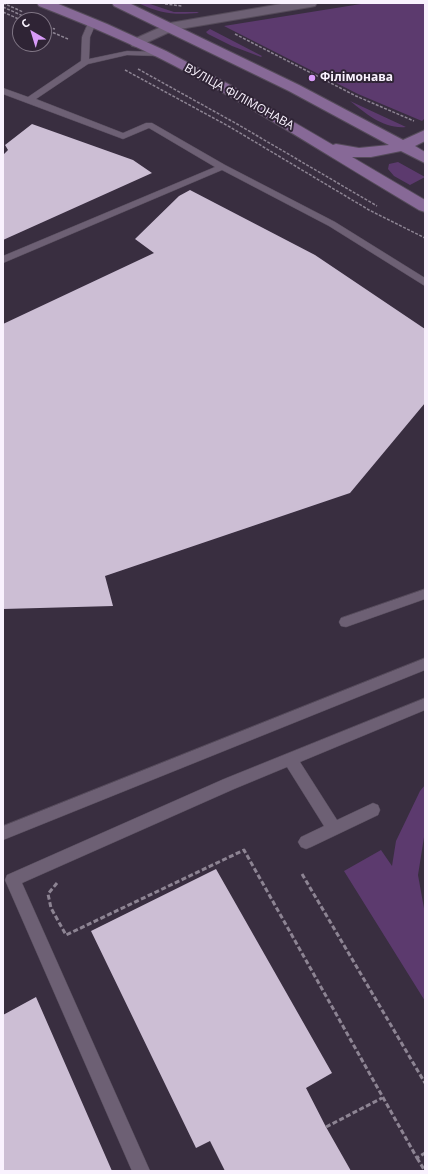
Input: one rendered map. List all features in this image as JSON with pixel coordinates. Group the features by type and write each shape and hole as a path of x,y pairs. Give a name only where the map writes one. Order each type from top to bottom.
{"main road":[{"name":"ВУЛІЦА ФІЛІМОНАВА","path":"44,3 137,43 197,72 320,143 425,207"},
{"path":"119,3 294,88 425,158"},
{"path":"137,43 170,27 310,3"},
{"path":"320,143 345,151 361,153 385,151 402,146 422,129"}],"lane":[{"path":"85,62 86,43 89,27 92,23"},
{"path":"29,100 85,62 116,54 138,52 160,54"},
{"path":"3,91 123,136 149,125 222,167 332,224 425,284"},
{"path":"3,260 222,167"},
{"path":"346,622 425,594"},
{"path":"3,832 425,664"},
{"path":"141,1171 13,880 229,784 425,704"},
{"path":"290,759 334,828"},
{"path":"306,842 373,810"}],"path":[{"path":"3,3 24,12"},
{"path":"162,3 184,6"},
{"path":"3,7 14,12"},
{"path":"52,28 66,31 86,43"},
{"path":"52,32 86,43"},
{"path":"234,34 422,129"},
{"path":"116,54 124,62 237,124 377,206"},
{"path":"106,57 116,65 230,127 369,210 425,238"},
{"path":"59,879 48,894 51,908 66,935 244,850 382,1098 425,1171"},
{"path":"302,874 425,1083"},
{"path":"326,1127 382,1098"},
{"path":"417,1158 425,1153"}],"shaded area":[{"path":"138,3 147,3 174,12 199,13 182,14 161,12"},
{"path":"367,3 425,3 425,118 422,121 358,94 224,26"},
{"path":"210,29 262,56 261,57 232,46 208,34 206,32"},
{"path":"350,101 406,127 390,126 376,120"},
{"path":"398,162 425,177 410,185 394,176 388,169 389,164"},
{"path":"425,785 425,831 418,875 425,914 425,1001 344,871 381,850 392,866 396,841 420,791"}],"building":[{"path":"32,124 133,160 152,173 3,240 3,155 8,150 5,145"},
{"path":"190,190 315,255 425,329 425,403 350,493 105,576 113,606 3,609 3,324 154,253 135,239 179,196"},
{"path":"216,869 332,1073 306,1088 351,1171 225,1171 210,1141 196,1148 91,931"},
{"path":"36,997 112,1171 3,1171 3,1015"}],"place":[{"name":"Філімонава","path":"312,78"}]}
